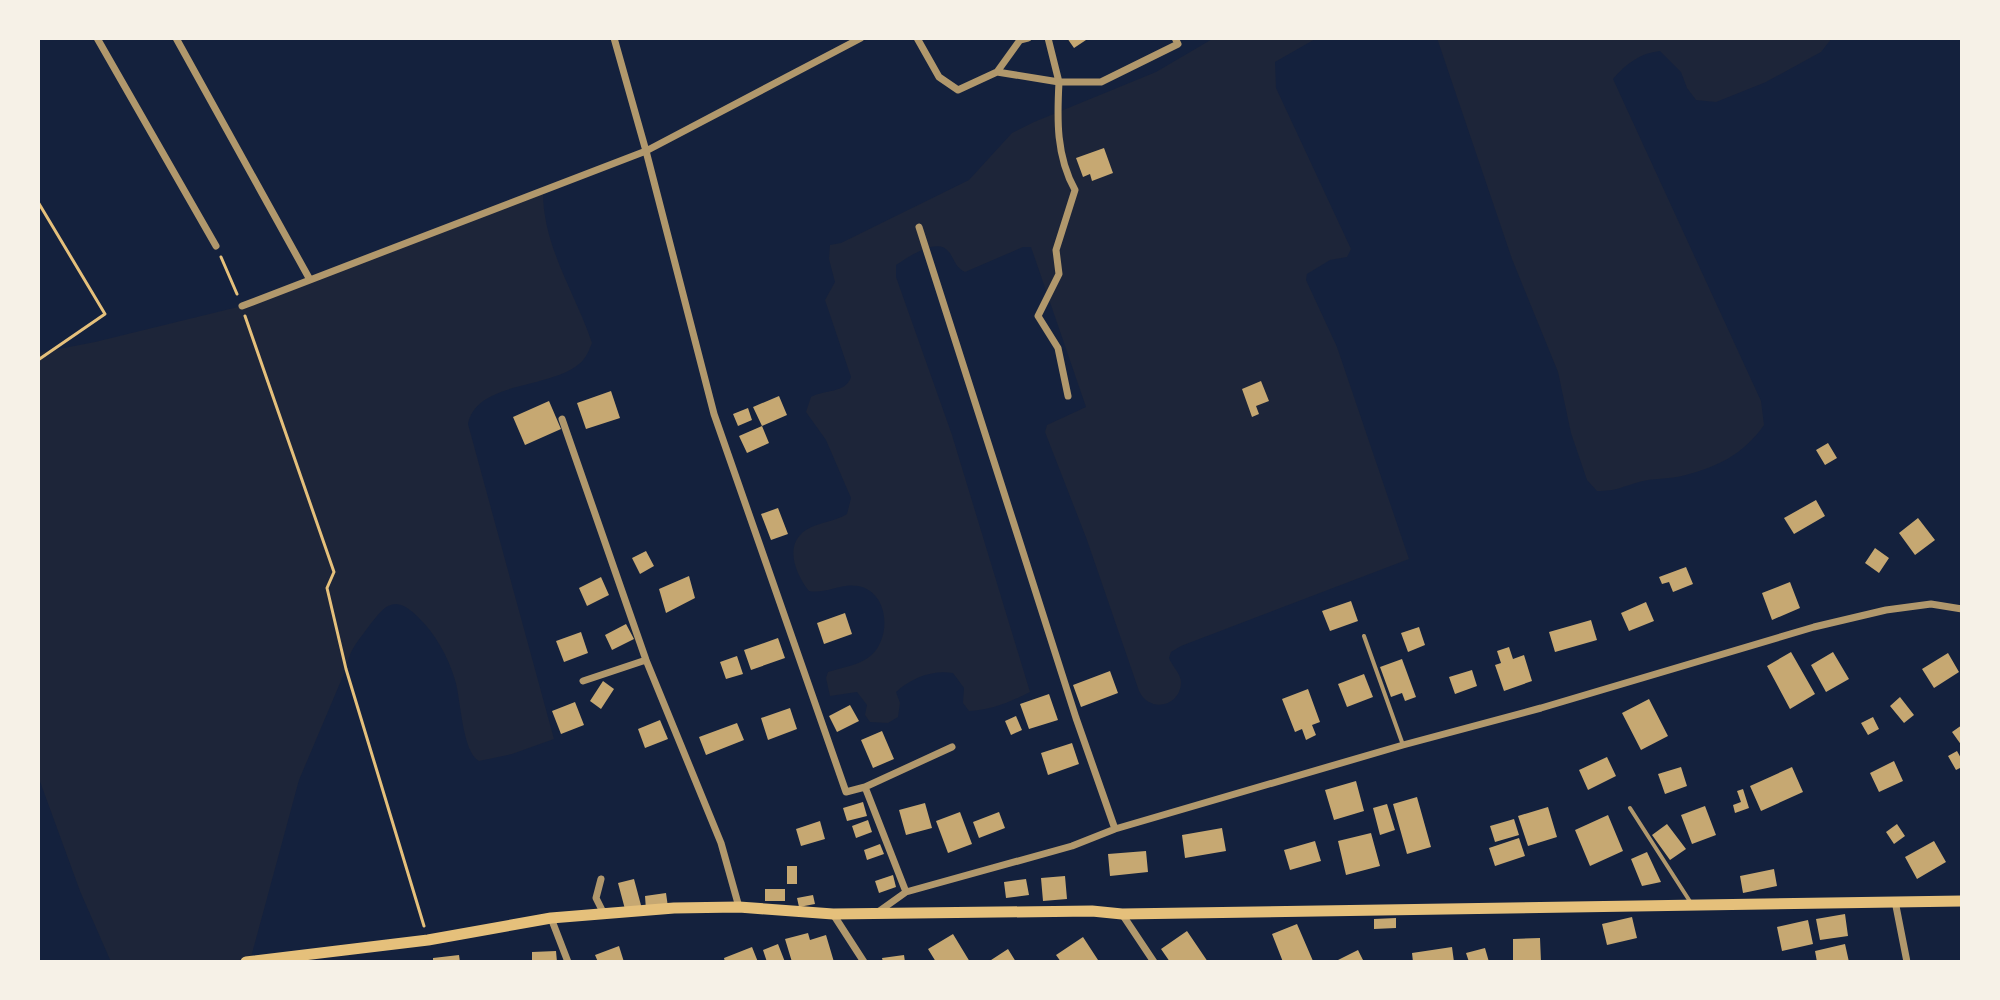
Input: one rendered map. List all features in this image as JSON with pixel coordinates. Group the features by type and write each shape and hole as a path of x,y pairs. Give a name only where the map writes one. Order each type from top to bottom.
{"main road":[{"path":"246,962 303,959 551,918 674,908 739,907 833,914 1092,911 1122,914 1962,901"}],"street":[{"path":"97,38 216,246"},
{"path":"176,38 309,278"},
{"path":"614,38 714,414 846,792 865,787 952,747"},
{"path":"242,306 646,151 861,38"},
{"path":"917,38 939,77 958,90 997,72 1022,39"},
{"path":"1048,38 1059,82 1057,127 1068,176 1075,190 1056,250 1059,274 1038,316 1058,348 1068,396"},
{"path":"997,72 1059,82 1101,82 1178,44 1175,38"},
{"path":"919,227 1076,718 1115,829"},
{"path":"562,419 646,660 721,843 739,907"},
{"path":"878,912 906,892 1072,846 1115,829 1858,617 1931,604 1962,609"},
{"path":"583,681 646,660"},
{"path":"865,787 906,892"},
{"path":"601,879 596,898 605,916"},
{"path":"1895,901 1906,961"},
{"path":"833,914 864,962"},
{"path":"1122,914 1154,962"},
{"path":"551,918 568,962"}],"lane":[{"path":"1364,636 1403,745"},
{"path":"1630,808 1692,905"}],"path":[{"path":"38,202 105,314 38,360"},
{"path":"216,246 242,306 334,572 327,588 346,669 428,940"}],"shaded area":[{"path":"1214,38 1317,38 1275,62 1276,88 1351,249 1347,257 1330,260 1307,274 1306,280 1337,347 1409,559 1181,646 1171,652 1169,658 1181,679 1180,690 1171,701 1157,705 1150,703 1139,691 1087,540 1045,432 1047,425 1086,407 1031,247 1023,247 965,272 944,248 931,247 896,265 896,277 952,435 1030,692 1001,705 969,711 963,703 964,688 953,673 930,674 915,679 896,692 900,703 898,717 888,723 870,722 865,715 867,705 857,692 830,696 826,678 828,672 860,662 876,649 884,629 882,607 869,590 858,586 809,591 796,569 793,552 799,536 806,530 847,514 851,498 826,440 806,412 811,397 839,389 851,377 825,300 835,282 829,259 830,245 841,243 969,180 1012,133 1156,72"},
{"path":"1437,38 1832,38 1821,52 1766,82 1716,102 1696,100 1681,72 1660,51 1634,60 1613,79 1761,401 1764,425 1738,452 1718,464 1695,472 1614,489 1597,491 1587,480 1571,433 1558,372 1512,259"},
{"path":"543,192 548,232 592,343 584,360 566,372 485,400 474,410 468,424 554,739 512,754 479,761 469,747 455,680 440,645 409,609 402,605 390,605 375,619 352,651 299,780 250,961 302,956 304,962 111,962 80,891 38,776 38,353 242,306"}],"building":[{"path":"1067,38 1089,38 1074,48"},
{"path":"1104,148 1113,173 1092,181 1090,174 1083,177 1076,158"},
{"path":"1261,381 1269,401 1256,406 1259,414 1252,417 1242,389"},
{"path":"611,391 620,418 586,429 577,403"},
{"path":"779,396 787,415 762,426 753,407"},
{"path":"549,401 561,429 525,445 513,417"},
{"path":"748,408 752,420 738,426 733,414"},
{"path":"762,426 769,443 747,453 739,436"},
{"path":"1828,443 1837,458 1825,465 1816,450"},
{"path":"1816,500 1825,516 1794,534 1784,518"},
{"path":"778,508 788,534 771,540 761,514"},
{"path":"1918,518 1935,540 1915,555 1899,533"},
{"path":"1875,548 1889,558 1879,573 1865,563"},
{"path":"646,551 654,566 640,574 632,558"},
{"path":"1686,567 1693,584 1673,592 1669,582 1662,584 1659,577"},
{"path":"689,576 695,598 666,613 659,589"},
{"path":"601,577 609,595 587,606 579,588"},
{"path":"1790,582 1800,608 1772,620 1762,593"},
{"path":"1351,601 1358,621 1330,631 1322,611"},
{"path":"1646,602 1654,621 1629,631 1621,613"},
{"path":"845,613 852,634 824,644 817,623"},
{"path":"1591,620 1597,640 1555,652 1549,632"},
{"path":"626,624 634,639 612,650 605,635"},
{"path":"1419,627 1425,645 1408,652 1401,633"},
{"path":"581,632 588,653 564,662 556,641"},
{"path":"778,638 785,658 751,670 744,650"},
{"path":"1509,647 1513,659 1524,655 1532,681 1504,691 1495,665 1501,663 1497,651"},
{"path":"1791,652 1815,694 1790,709 1767,666"},
{"path":"1833,652 1849,679 1826,692 1811,665"},
{"path":"1948,653 1959,672 1934,688 1922,669"},
{"path":"737,656 743,674 726,679 720,662"},
{"path":"1402,659 1416,697 1405,701 1402,693 1391,697 1380,667"},
{"path":"1472,670 1477,686 1455,694 1449,677"},
{"path":"1110,671 1118,693 1081,707 1073,685"},
{"path":"1364,674 1373,697 1347,707 1338,684"},
{"path":"603,681 614,689 601,709 590,701"},
{"path":"1308,689 1320,722 1312,725 1316,735 1306,740 1302,729 1295,732 1282,699"},
{"path":"1049,694 1058,720 1029,729 1020,704"},
{"path":"1900,697 1914,715 1904,723 1890,706"},
{"path":"1649,699 1668,736 1641,750 1622,713"},
{"path":"575,702 584,725 561,734 552,711"},
{"path":"850,705 859,721 837,732 829,716"},
{"path":"790,708 797,729 768,740 761,718"},
{"path":"1016,716 1022,730 1011,735 1005,721"},
{"path":"1873,717 1879,729 1868,735 1861,723"},
{"path":"660,720 668,739 645,748 638,729"},
{"path":"737,723 744,740 706,755 699,737"},
{"path":"1962,725 1962,746 1952,732"},
{"path":"882,731 894,759 873,768 861,740"},
{"path":"1072,743 1079,764 1048,775 1041,753"},
{"path":"1957,751 1962,767 1956,770 1948,756"},
{"path":"1607,757 1616,776 1588,790 1579,770"},
{"path":"1894,761 1903,781 1879,792 1870,773"},
{"path":"1681,767 1687,786 1665,794 1658,774"},
{"path":"1792,767 1803,792 1761,811 1750,786"},
{"path":"1356,781 1364,811 1334,820 1325,790"},
{"path":"1743,789 1749,808 1735,813 1733,805 1741,802 1737,791"},
{"path":"1417,797 1431,847 1407,854 1393,804"},
{"path":"863,802 867,816 847,821 843,808"},
{"path":"925,803 932,828 906,835 899,810"},
{"path":"1387,804 1395,830 1380,835 1373,808"},
{"path":"1705,806 1716,835 1692,844 1681,815"},
{"path":"1548,807 1557,837 1528,846 1518,816"},
{"path":"960,812 972,844 948,853 936,821"},
{"path":"999,812 1005,828 979,838 973,822"},
{"path":"1608,815 1623,851 1590,866 1575,830"},
{"path":"1514,819 1519,835 1495,842 1490,826"},
{"path":"868,820 872,832 856,838 852,826"},
{"path":"820,821 825,839 801,846 796,829"},
{"path":"1667,824 1686,849 1670,860 1652,835"},
{"path":"1897,824 1905,836 1894,844 1886,832"},
{"path":"1222,828 1226,851 1185,858 1182,835"},
{"path":"1371,833 1380,866 1346,875 1338,841"},
{"path":"1519,838 1525,856 1495,866 1489,848"},
{"path":"1315,841 1321,861 1290,870 1284,850"},
{"path":"1934,841 1946,862 1917,879 1905,857"},
{"path":"880,844 884,854 867,860 864,850"},
{"path":"1146,851 1148,872 1110,876 1108,854"},
{"path":"1647,852 1661,882 1642,886 1631,859"},
{"path":"787,866 797,866 797,884 787,884"},
{"path":"1774,869 1777,886 1743,893 1740,876"},
{"path":"893,875 896,887 879,893 875,881"},
{"path":"1065,876 1067,899 1043,901 1041,878"},
{"path":"634,879 642,909 626,913 618,883"},
{"path":"1026,879 1029,895 1006,898 1004,882"},
{"path":"765,889 785,889 785,901 765,901"},
{"path":"666,893 668,907 646,910 645,896"},
{"path":"813,895 815,904 799,907 797,898"},
{"path":"1845,914 1848,936 1820,940 1816,919"},
{"path":"1632,917 1637,938 1607,945 1602,924"},
{"path":"1396,918 1396,928 1374,929 1374,919"},
{"path":"1808,920 1813,944 1782,951 1777,927"},
{"path":"1297,924 1313,961 1283,962 1272,934"},
{"path":"1187,931 1208,962 1170,962 1161,949"},
{"path":"808,933 810,940 826,935 834,962 792,962 785,939"},
{"path":"953,934 970,962 936,962 928,949"},
{"path":"1083,937 1098,960 1061,962 1056,955"},
{"path":"1540,938 1541,962 1513,962 1513,939"},
{"path":"778,944 785,962 767,962 763,950"},
{"path":"1845,944 1849,962 1817,962 1815,951"},
{"path":"619,946 624,962 598,962 595,955"},
{"path":"752,947 758,962 725,962 724,958"},
{"path":"1452,947 1454,962 1413,962 1412,953"},
{"path":"1485,948 1489,962 1469,962 1466,953"},
{"path":"1008,949 1016,962 988,962"},
{"path":"1358,950 1364,962 1334,962"},
{"path":"556,951 557,962 532,962 532,952"},
{"path":"459,955 460,962 433,962 433,958"},
{"path":"904,955 905,962 883,962 882,958"}]}
